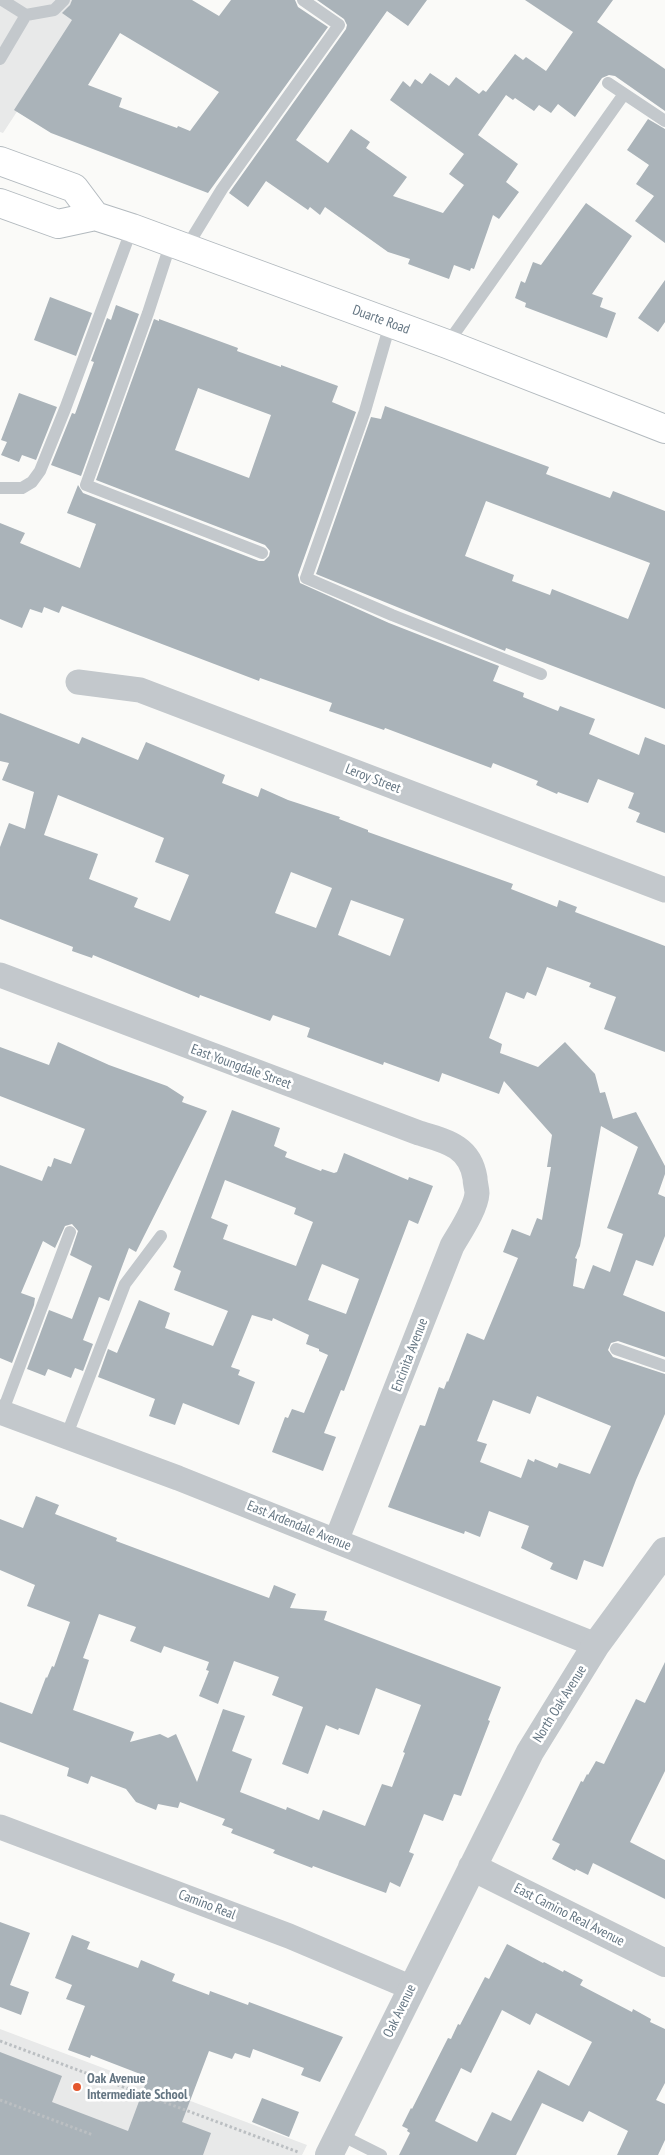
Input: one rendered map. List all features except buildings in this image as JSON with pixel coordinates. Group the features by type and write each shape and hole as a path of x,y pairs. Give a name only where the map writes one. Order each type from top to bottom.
{"main road":[{"path":"0,160 74,188 96,216 58,224 0,203"},
{"name":"Duarte Road","path":"96,216 447,344 665,429"}],"street":[{"name":"Leroy Street","path":"78,682 140,690 665,890"},
{"name":"East Youngdale Street","path":"0,975 419,1133 446,1140 464,1152 474,1169"},
{"name":"Encinita Avenue","path":"336,1541 452,1246 469,1216 477,1194 474,1169"},
{"name":"East Ardendale Avenue","path":"1,1412 178,1478 596,1645"},
{"name":"North Oak Avenue","path":"472,1867 530,1752 596,1645 665,1551"},
{"name":"Camino Real","path":"0,1827 289,1936 412,1988"},
{"name":"East Camino Real Avenue","path":"472,1867 665,1963"},
{"name":"Oak Avenue","path":"334,2144 472,1867"}],"lane":[{"path":"2,0 26,15 54,10 64,0"},
{"path":"262,553 86,485 178,245 222,189 339,24 303,0"},
{"path":"0,59 26,15"},
{"path":"608,83 665,121"},
{"path":"447,344 624,94"},
{"path":"0,488 22,488 32,482 40,471 132,228"},
{"path":"390,324 365,411 306,578 541,674"},
{"path":"1,1412 70,1232"},
{"path":"66,1436 125,1284 161,1236"},
{"path":"616,1350 665,1366"},
{"path":"334,2144 381,2155"}],"path":[{"path":"0,2041 298,2152"},
{"path":"0,2100 93,2135"}],"shaded area":[{"path":"0,0 90,0 3,133 0,132"},
{"name":"Oak Avenue Intermediate School","path":"0,2029 307,2145 302,2155 0,2155"}],"place":[{"name":"Oak Avenue Intermediate School","path":"77,2087"}]}
